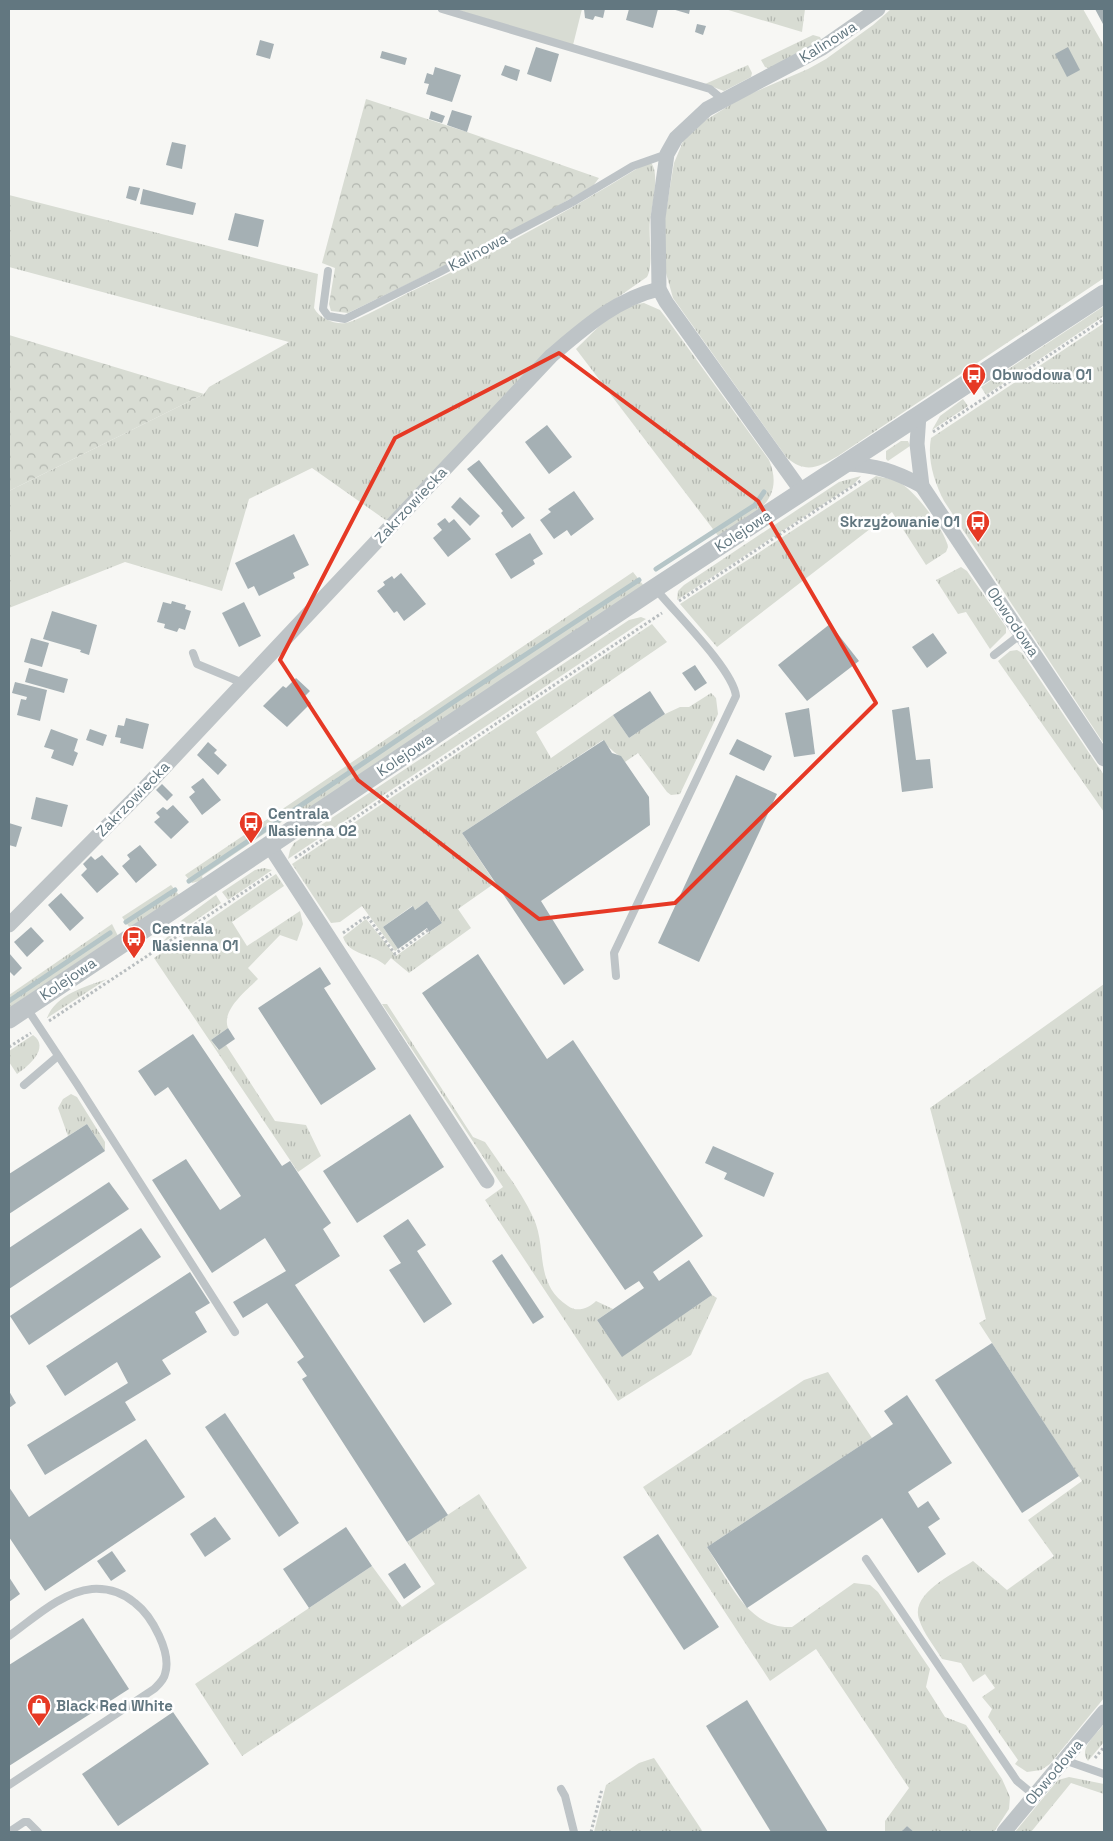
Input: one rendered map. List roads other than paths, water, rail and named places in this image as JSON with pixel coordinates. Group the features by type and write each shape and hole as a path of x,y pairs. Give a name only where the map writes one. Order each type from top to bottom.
{"street":[{"name":"Kalinowa","path":"659,288 658,218 667,154 676,138 690,123 722,99 822,48 878,9"},
{"path":"659,288 666,302 802,492"},
{"name":"Zakrzowiecka","path":"9,925 140,793 552,356 614,307 635,295 659,288"},
{"name":"Kolejowa","path":"9,1018 655,588 1104,294"},
{"name":"Obwodowa","path":"918,415 917,444 922,486"},
{"name":"Obwodowa","path":"845,464 881,468 900,473 922,486 1104,759"},
{"path":"269,845 487,1181"},
{"name":"Obwodowa","path":"1004,1832 1104,1712"}],"lane":[{"path":"442,9 710,89 722,99"},
{"name":"Kalinowa","path":"328,271 322,309 328,316 345,318 436,274 554,212 633,166 667,154"},
{"path":"616,976 614,953 736,696 731,681 710,652 655,588"},
{"path":"994,655 1022,634"},
{"path":"193,654 197,664 243,683"},
{"path":"26,1007 235,1332"},
{"path":"24,1085 58,1056"},
{"path":"866,1559 1017,1781 1034,1796"},
{"path":"9,1636 69,1596 93,1589 108,1590 120,1593 144,1611 161,1640 168,1662 165,1676 154,1690 9,1785"},
{"path":"1064,1760 1104,1774"},
{"path":"561,1789 565,1796 574,1832"},
{"path":"9,1832 24,1822 28,1822 38,1832"}],"waterway":[{"path":"656,569 755,505 764,492"},
{"path":"189,881 458,699 639,580"},
{"path":"126,922 175,890"},
{"path":"9,1001 110,933"}],"place":[{"name":"Obwodowa 01","path":"974,396"},
{"name":"Skrzyżowanie 01","path":"978,543"},
{"name":"Centrala Nasienna 02","path":"251,844"},
{"name":"Centrala Nasienna 01","path":"134,959"},
{"name":"Black Red White","path":"39,1727"}]}
